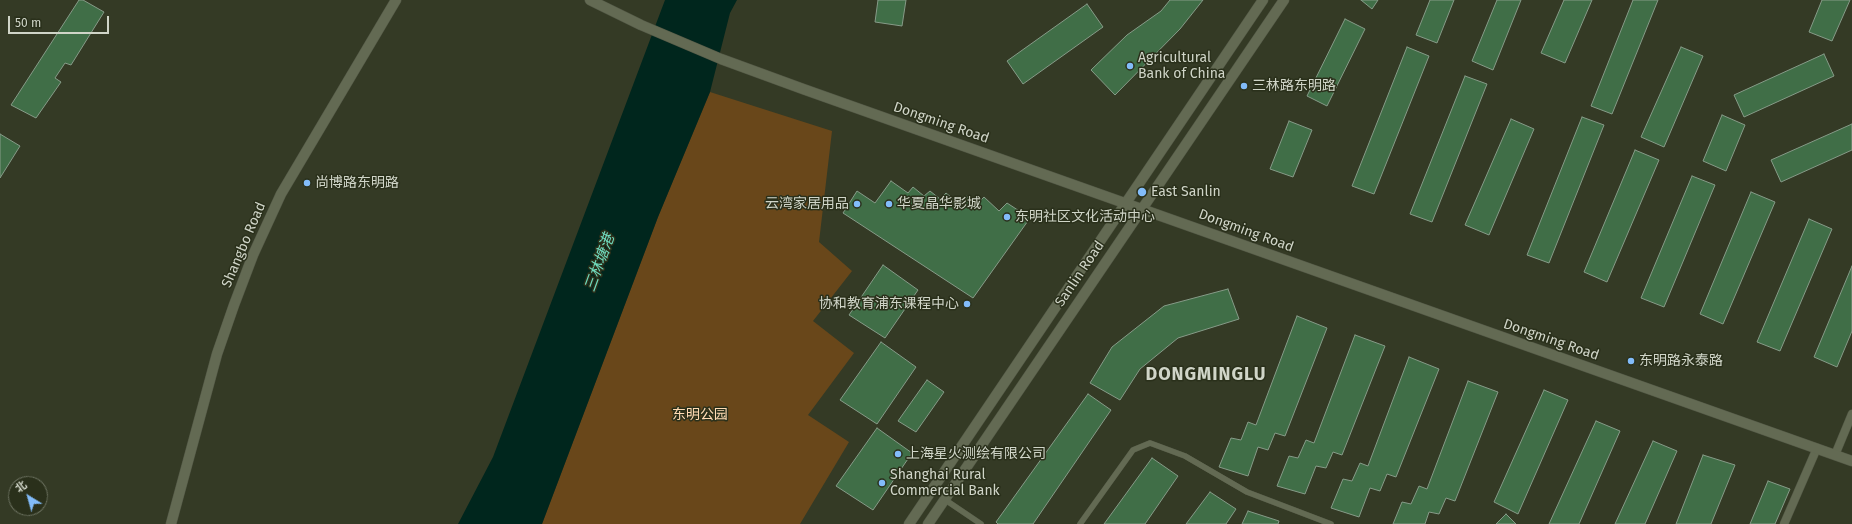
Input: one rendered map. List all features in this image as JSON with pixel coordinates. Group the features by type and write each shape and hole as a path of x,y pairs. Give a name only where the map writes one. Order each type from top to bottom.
{"main road":[{"name":"Shangbo Road","path":"170,524 217,354 253,255 281,194 396,0"},
{"name":"Dongming Road","path":"590,0 641,25 721,59 1852,461"},
{"name":"Sanlin Road","path":"909,524 1263,0"},
{"name":"Sanlin Road","path":"928,524 1284,0"}],"street":[{"path":"1835,455 1852,414"},
{"path":"1784,524 1817,448"}],"lane":[{"path":"1080,524 1133,450 1150,443 1185,456 1247,492 1331,524"},
{"path":"944,499 981,524"}],"green space":[{"name":"东明公园","path":"710,92 832,131 819,242 852,271 813,321 854,353 808,415 849,442 800,524 542,524 658,217"}],"water":[{"name":"三林塘港","path":"665,0 737,0 730,13 710,92 658,217 542,524 458,524 493,457"}],"building":[{"path":"79,0 83,0 104,12 71,65 65,63 55,78 61,82 36,118 11,105"},
{"path":"878,0 906,0 902,26 875,22"},
{"path":"1170,0 1203,0 1180,29 1115,95 1091,70 1127,35 1161,11"},
{"path":"1361,0 1378,0 1372,9"},
{"path":"1430,0 1454,0 1437,43 1416,35"},
{"path":"1497,0 1521,0 1493,70 1472,61"},
{"path":"1564,0 1592,0 1565,63 1541,53"},
{"path":"1633,0 1658,0 1612,114 1591,106"},
{"path":"1822,0 1850,0 1832,41 1809,32"},
{"path":"1087,4 1103,27 1023,84 1007,61"},
{"path":"1345,19 1365,29 1327,106 1307,96"},
{"path":"1407,47 1429,56 1374,194 1352,186"},
{"path":"1681,47 1703,56 1664,147 1641,137"},
{"path":"1824,54 1834,76 1744,117 1734,95"},
{"path":"1465,76 1487,84 1432,222 1410,214"},
{"path":"1722,115 1745,125 1726,171 1703,161"},
{"path":"1582,117 1604,125 1549,263 1527,255"},
{"path":"1511,119 1534,129 1489,235 1465,225"},
{"path":"1289,121 1312,130 1293,177 1270,169"},
{"path":"1852,124 1852,150 1781,182 1771,160"},
{"path":"0,134 20,146 0,178"},
{"path":"1635,150 1659,160 1607,282 1584,272"},
{"path":"1692,176 1715,185 1664,307 1641,298"},
{"path":"891,181 908,193 913,187 924,196 930,191 940,199 946,193 958,203 966,196 977,204 984,197 999,211 1007,203 1030,218 973,298 843,213 857,191 875,203"},
{"path":"1751,192 1775,202 1723,324 1700,314"},
{"path":"1809,219 1832,229 1780,351 1757,342"},
{"path":"883,265 918,290 885,338 849,315"},
{"path":"1852,266 1852,331 1837,367 1814,357"},
{"path":"1228,289 1239,319 1178,338 1140,369 1120,400 1090,383 1112,347 1164,306"},
{"path":"1297,316 1327,328 1285,436 1275,433 1268,450 1258,447 1248,476 1219,467 1231,438 1241,440 1248,422 1256,425"},
{"path":"1355,335 1385,346 1342,455 1333,452 1326,468 1316,466 1305,494 1277,486 1289,456 1298,458 1306,440 1314,443"},
{"path":"881,342 916,367 877,424 840,400"},
{"path":"1409,357 1439,369 1396,477 1387,474 1380,491 1370,488 1359,517 1331,508 1343,479 1352,481 1360,463 1368,466"},
{"path":"927,380 944,392 916,432 898,421"},
{"path":"1468,381 1498,392 1455,501 1446,498 1439,514 1429,512 1425,524 1393,524 1402,502 1411,504 1419,486 1427,489"},
{"path":"1544,390 1568,400 1518,514 1494,502"},
{"path":"1088,394 1111,410 1033,524 998,524 996,522"},
{"path":"1596,421 1620,431 1579,524 1549,524"},
{"path":"877,428 912,453 873,510 836,486"},
{"path":"1653,441 1677,451 1645,524 1615,524"},
{"path":"1703,455 1735,465 1711,524 1676,524"},
{"path":"1152,458 1178,476 1145,524 1104,524"},
{"path":"1768,481 1790,489 1775,524 1750,524"},
{"path":"1210,492 1236,509 1226,524 1186,524"},
{"path":"1248,511 1279,521 1278,524 1242,524"},
{"path":"1506,514 1516,524 1496,524"}],"place":[{"name":"Agricultural Bank of China","path":"1130,66"},
{"name":"三林路东明路","path":"1244,86"},
{"name":"尚博路东明路","path":"307,183"},
{"name":"East Sanlin","path":"1142,192"},
{"name":"云湾家居用品","path":"857,204"},
{"name":"华夏晶华影城","path":"889,204"},
{"name":"东明社区文化活动中心","path":"1007,217"},
{"name":"协和教育浦东课程中心","path":"967,304"},
{"name":"东明路永泰路","path":"1631,361"},
{"name":"上海星火测绘有限公司","path":"898,454"},
{"name":"Shanghai Rural Commercial Bank","path":"882,483"}],"district":[{"name":"DONGMINGLU","path":"1206,375"}]}
